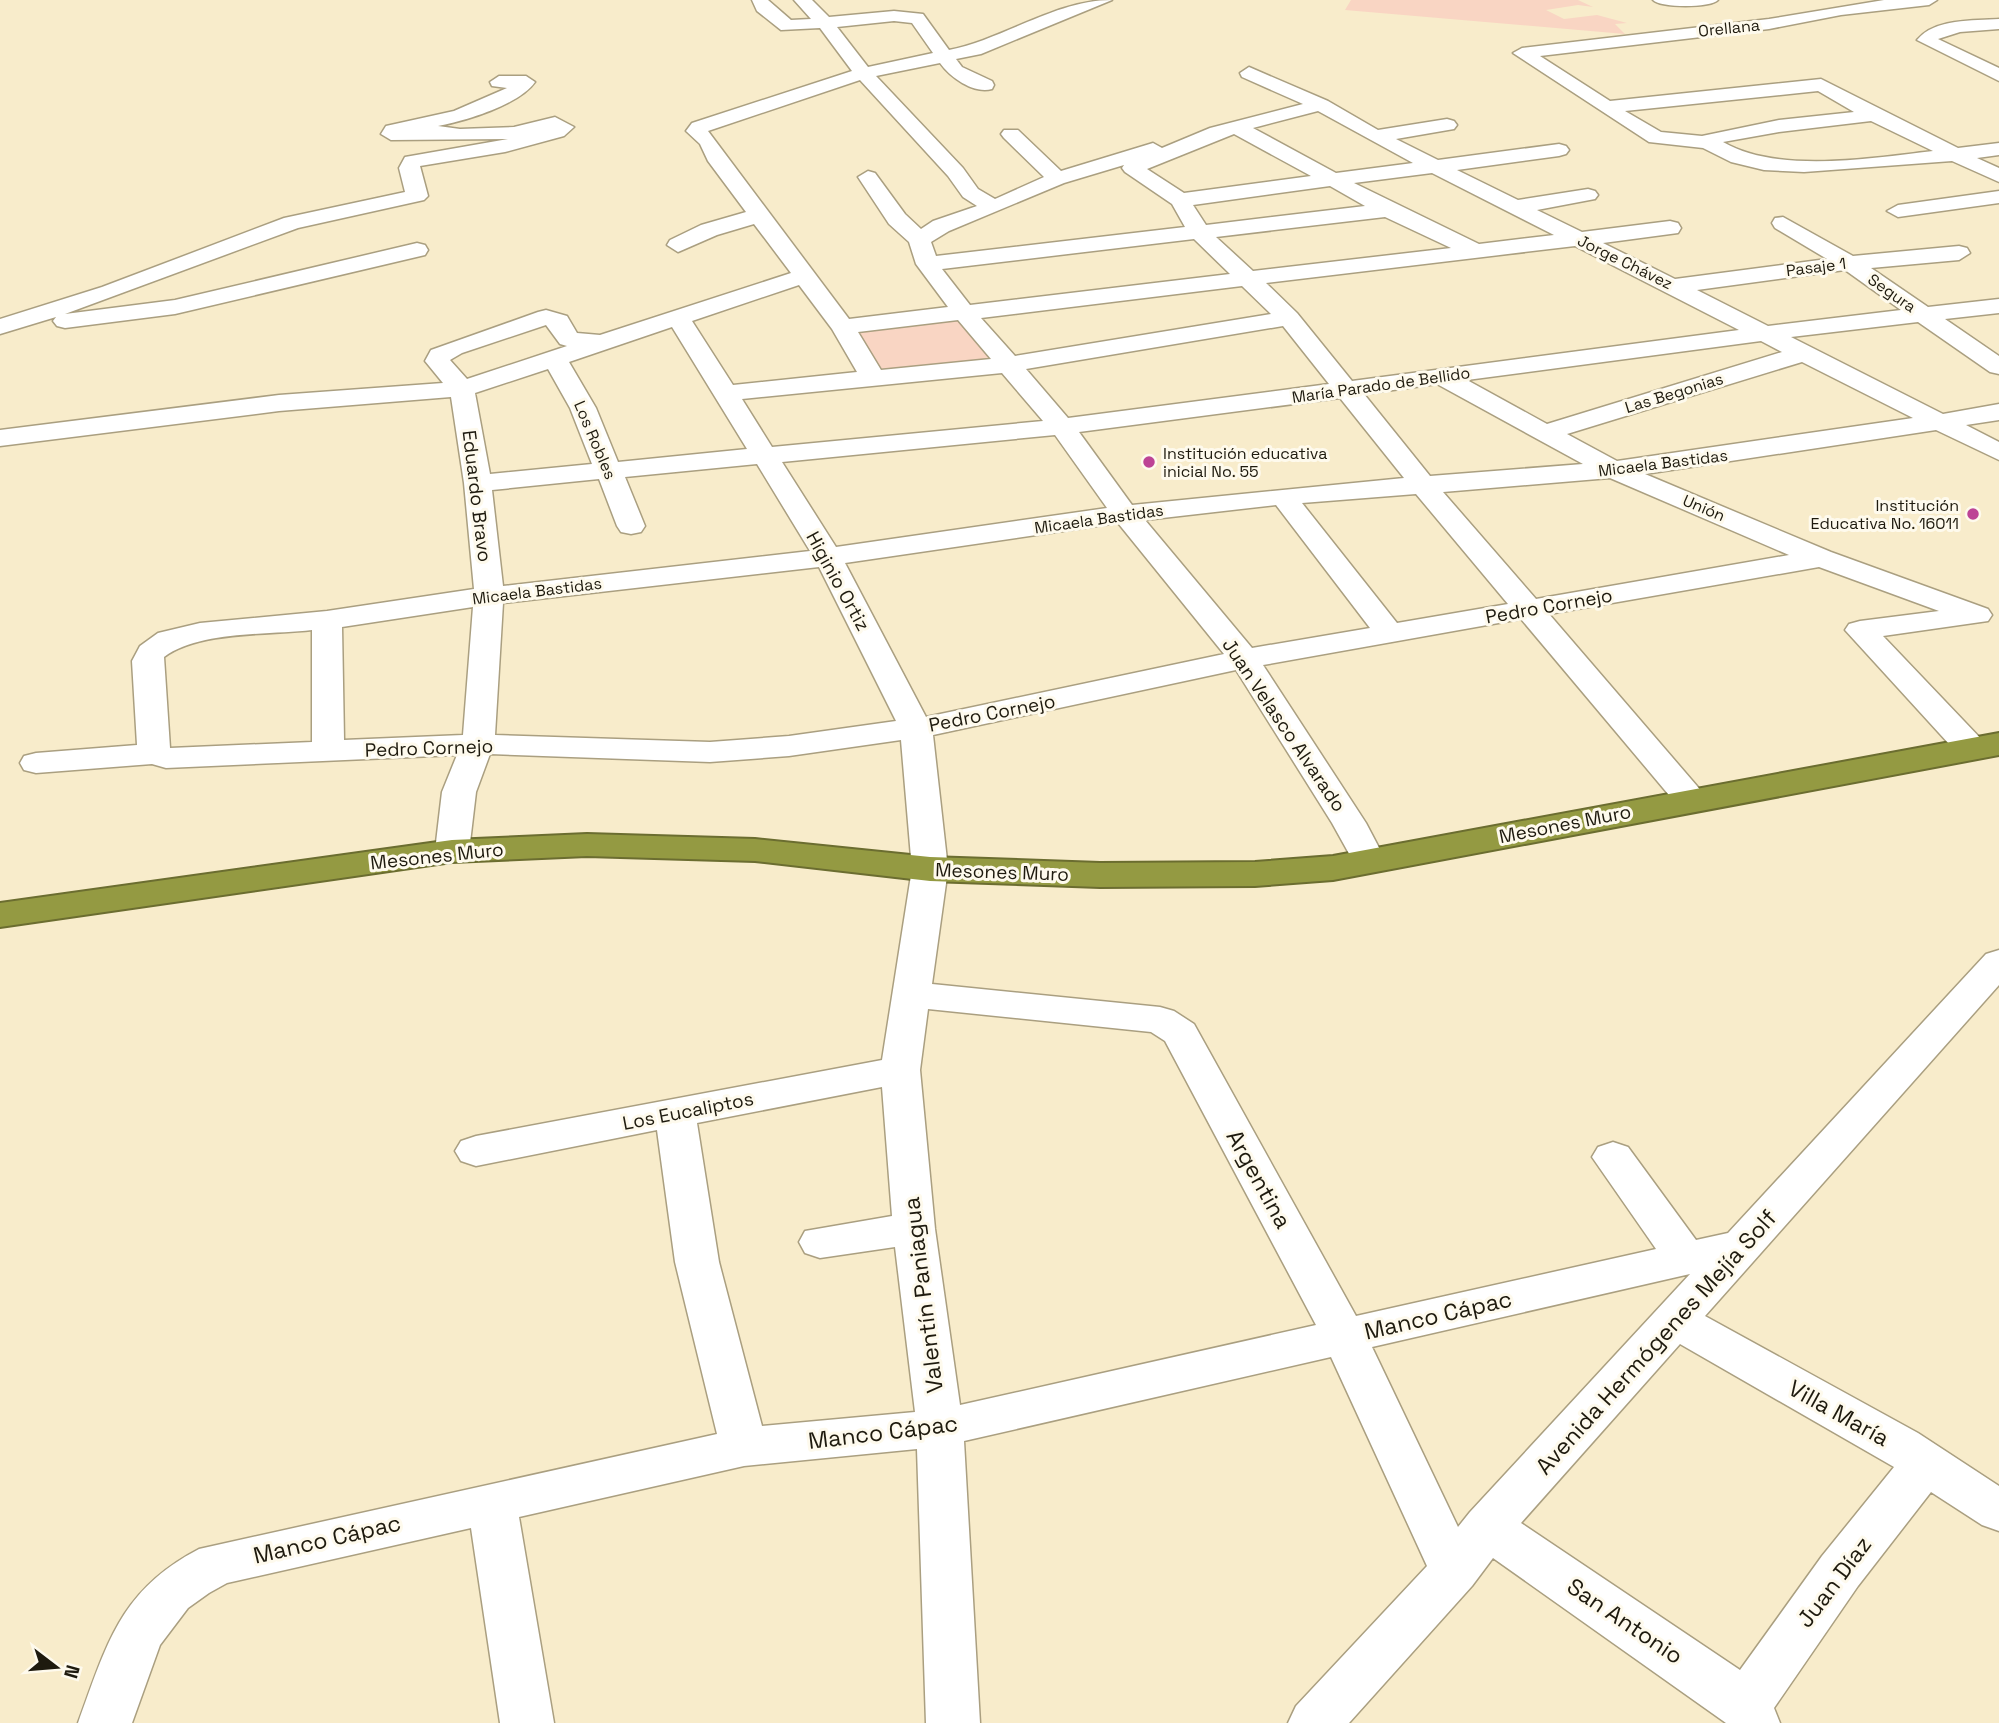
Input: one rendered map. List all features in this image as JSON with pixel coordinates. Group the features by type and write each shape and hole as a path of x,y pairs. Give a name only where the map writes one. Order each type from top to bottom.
{"highway":[{"name":"Mesones Muro","path":"0,915 452,850 587,845 755,850 930,869 1196,876 1307,870 1369,861 1985,746"}],"street":[{"path":"761,0 763,7 787,26 894,16 917,18 955,71 985,85"},
{"path":"802,0 825,23 863,73 948,164 970,193 994,207"},
{"path":"874,380 843,327 718,161 708,141 696,131 699,127 863,73 1009,39 1042,22 1104,0"},
{"path":"1661,0 1710,0"},
{"path":"1821,0 1841,10"},
{"name":"Orellana","path":"1606,107 1522,53 1769,24 1841,10 1929,0"},
{"path":"1996,71 1926,40 1932,34 1949,30 1999,24"},
{"name":"Jorge Chávez","path":"1249,73 1321,105 1375,136 1999,452"},
{"path":"3,326 121,288 292,223 417,196 409,168 412,161 505,146 557,132 564,127 555,123 514,133 391,134 393,130 460,116 522,88 526,82 499,82"},
{"path":"1606,107 1821,85 1874,115 1999,176"},
{"path":"868,177 897,219 919,240 941,226 994,207 1057,179 1226,129 1321,105"},
{"path":"1606,107 1656,138 1708,142 1749,160 1807,169 1999,149"},
{"path":"1708,142 1710,139 1779,126 1874,115"},
{"path":"1375,136 1447,125"},
{"path":"1476,251 1388,210 1333,178 1226,129 1132,168 1180,200 1199,232 1289,318 1423,485 1691,800"},
{"path":"1011,134 1057,179"},
{"path":"1180,200 1559,150"},
{"path":"1516,207 1588,195"},
{"path":"1898,211 1999,197"},
{"path":"927,264 1388,210"},
{"path":"678,245 709,230 760,215"},
{"name":"Segura","path":"1783,223 1849,263 1999,366"},
{"path":"843,327 1670,228"},
{"name":"Juan Velasco Alvarado","path":"919,240 927,264 965,314 1062,427 1125,514 1244,659 1349,822 1369,861"},
{"path":"3,326 138,315 275,286 333,268 417,250"},
{"name":"Pasaje 1","path":"1674,286 1849,263 1959,253"},
{"path":"0,438 279,403 462,389 803,276"},
{"name":"María Parado de Bellido","path":"478,483 1062,427 1999,306"},
{"path":"462,389 437,360 440,355 453,348 546,317 559,321 568,340 598,342"},
{"name":"Higinio Ortiz","path":"678,317 723,393 828,557 916,728 930,869"},
{"path":"723,393 1007,365 1289,318"},
{"name":"Las Begonias","path":"1544,433 1804,353"},
{"name":"Los Robles","path":"554,357 583,408 631,526"},
{"name":"Unión","path":"1442,377 1613,470 1821,558 1988,613"},
{"name":"Eduardo Bravo","path":"452,850 459,792 478,744 489,597 478,483 462,389"},
{"name":"Micaela Bastidas","path":"153,754 147,662 151,652 169,639 200,632 327,620 489,597 828,557 1125,514 1283,496 1613,470 1999,412"},
{"path":"1283,496 1390,634"},
{"name":"Pedro Cornejo","path":"36,763 153,754 166,758 478,744 710,752 789,747 916,728 1244,659 1821,558"},
{"path":"1985,746 1860,630 1988,613"},
{"path":"327,620 328,751"},
{"name":"Valentín Paniagua","path":"930,869 914,995 901,1070 914,1229 940,1429 953,1667 953,1723"},
{"name":"Avenida Hermógenes Mejía Solf","path":"1315,1723 1454,1571 1487,1527 1746,1245 1896,1073 1999,962"},
{"name":"Argentina","path":"914,995 1150,1018 1160,1020 1180,1033 1345,1337 1454,1571"},
{"name":"Los Eucaliptos","path":"476,1151 901,1070"},
{"path":"675,1113 697,1262 744,1447"},
{"path":"1613,1157 1685,1258"},
{"path":"820,1242 914,1229"},
{"name":"Manco Cápac","path":"104,1723 131,1650 156,1605 187,1577 217,1564 744,1447 940,1429 1746,1245"},
{"name":"Villa María","path":"1676,1321 1926,1463 1999,1511"},
{"name":"Juan Díaz","path":"1749,1714 1840,1571 1926,1463"},
{"path":"492,1503 527,1723"},
{"name":"San Antonio","path":"1487,1527 1749,1714"}],"shaded area":[{"path":"1351,0 1578,0 1593,7 1578,5 1546,10 1564,19 1597,15 1627,23 1615,24 1625,34 1345,10"},
{"path":"965,314 1007,365 874,380 843,327"}],"place":[{"name":"Institución educativa inicial No. 55","path":"1149,462"},
{"name":"Institución Educativa No. 16011","path":"1973,514"}]}
